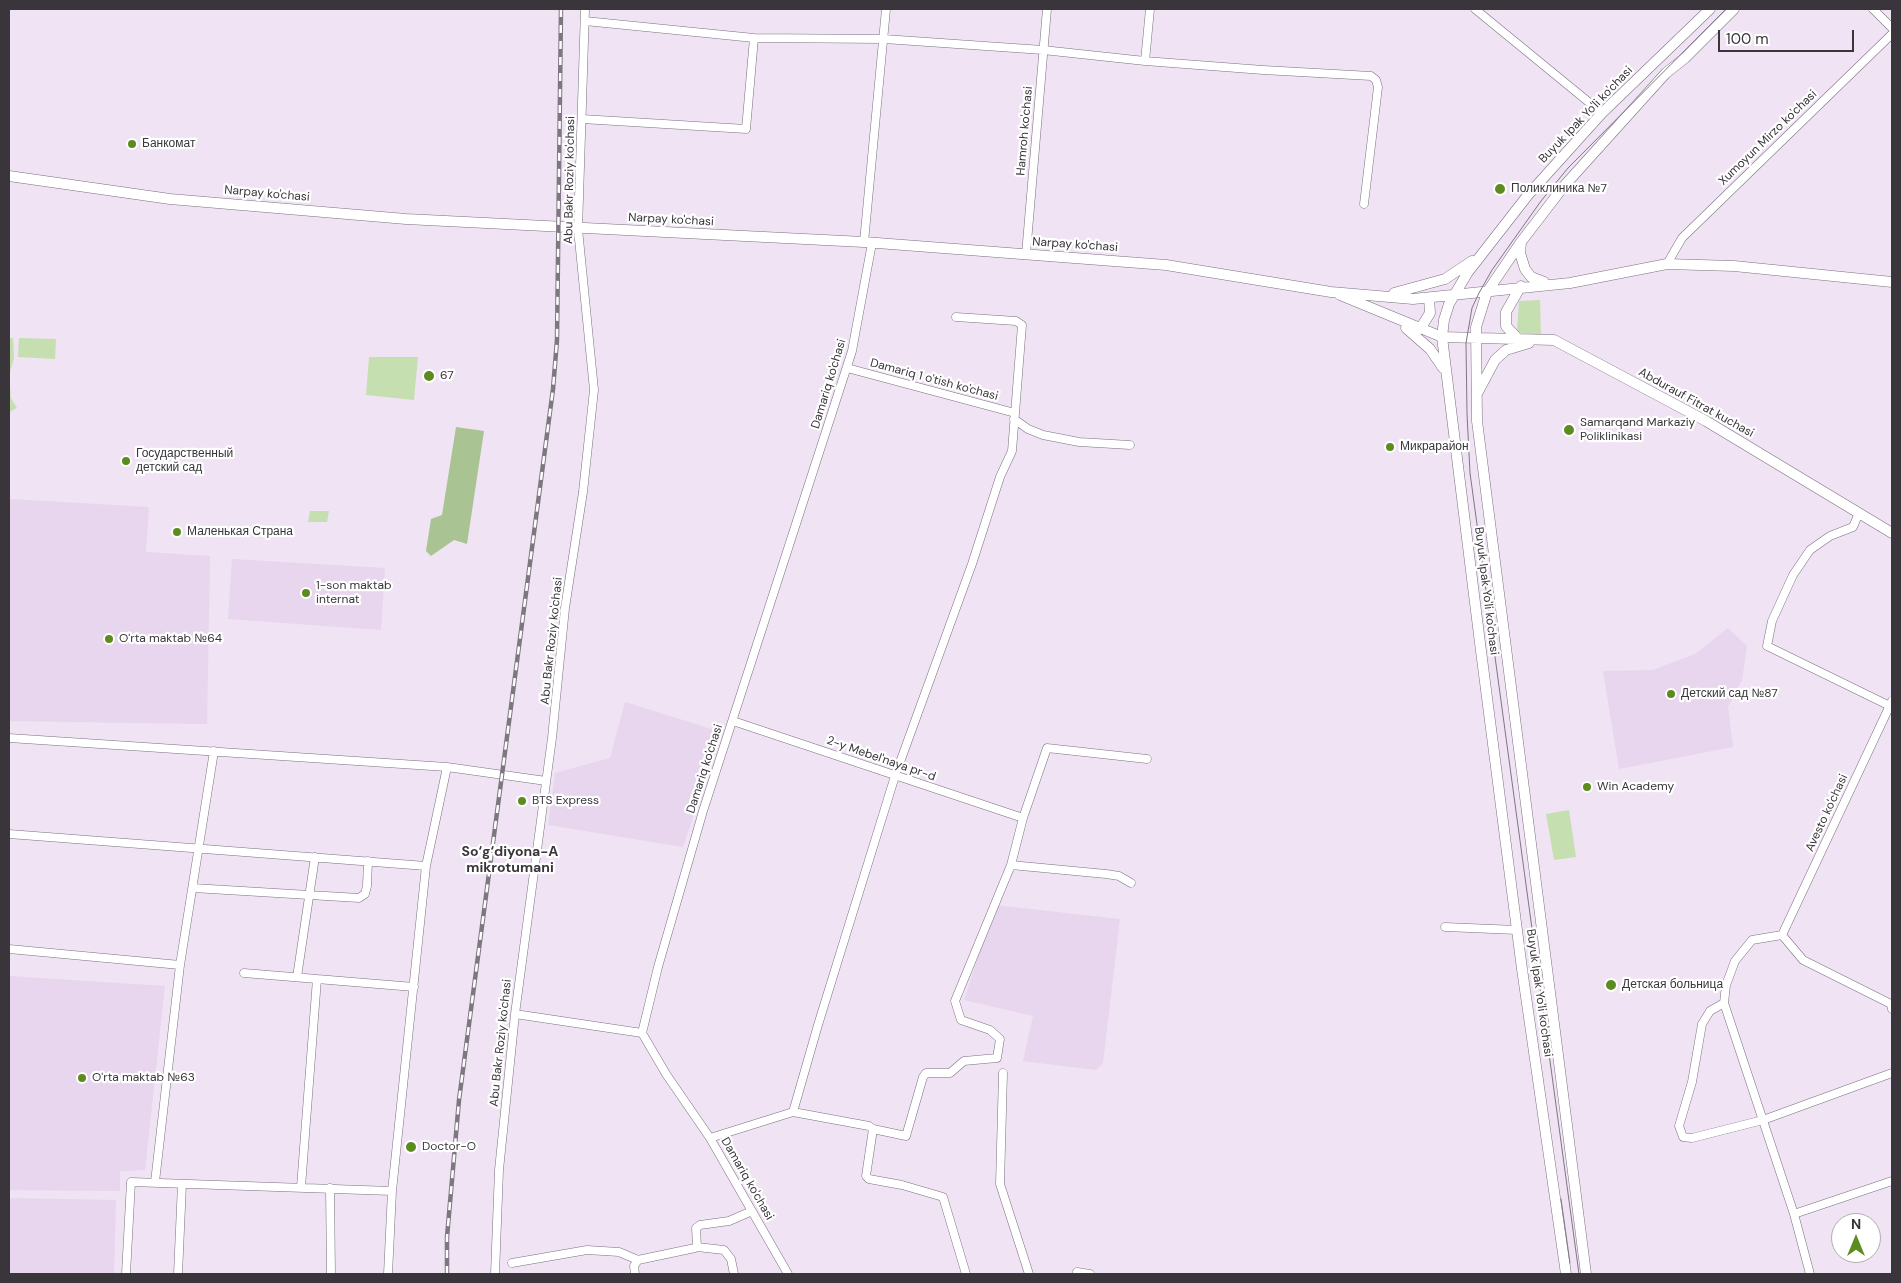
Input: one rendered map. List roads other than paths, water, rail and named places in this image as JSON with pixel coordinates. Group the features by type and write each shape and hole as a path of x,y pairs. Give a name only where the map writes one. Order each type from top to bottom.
{"main road":[{"name":"Buyuk Ipak Yo'li ko'chasi","path":"1566,1274 1517,930 1442,337 1444,320 1453,296 1528,194 1602,114 1710,9"},
{"name":"Buyuk Ipak Yo'li ko'chasi","path":"1586,1274 1477,420 1474,337 1487,292 1521,242 1564,186 1666,73 1685,58 1734,9"},
{"name":"Narpay ko'chasi","path":"9,176 170,199 406,219 868,242 1166,265 1331,292 1379,296 1429,298 1453,296 1521,286 1591,279 1666,264 1734,266 1892,282"},
{"path":"1521,242 1522,260 1531,277 1552,284"},
{"path":"1379,296 1407,291 1445,279 1480,257"},
{"path":"1518,339 1506,326 1506,312 1521,286"},
{"name":"Narpay ko'chasi","path":"1331,292 1442,337 1474,337"},
{"path":"1420,329 1430,313 1429,298"},
{"path":"1386,315 1412,332 1430,349 1446,374"},
{"name":"Abdurauf Fitrat kuchasi","path":"1474,337 1554,340 1697,417 1892,533"},
{"path":"1476,395 1488,370 1506,350 1540,340"}],"street":[{"name":"Abu Bakr Roziy ko'chasi","path":"495,1274 499,1170 515,1014 546,781 565,608 583,492 594,390 578,229 585,9"},
{"name":"Damariq ko'chasi","path":"788,1274 710,1138 666,1074 642,1033 658,967 700,820 852,351 868,242 886,9"},
{"name":"Hamroh ko'chasi","path":"1026,254 1047,9"},
{"path":"1146,61 1150,9"},
{"path":"1475,9 1602,114"},
{"path":"1873,9 1892,28"},
{"path":"585,21 754,38 884,39 1043,50 1146,61 1371,76 1376,80 1378,87 1364,204"},
{"name":"Xumoyun Mirzo ko'chasi","path":"1666,264 1682,238 1892,34"},
{"path":"582,119 746,129 754,38"},
{"path":"793,1112 895,776 972,564 1000,477 1012,450 1022,325 1016,321 956,317"},
{"name":"Damariq 1 o'tish ko'chasi","path":"846,368 1015,416 1028,429 1043,436 1079,442 1130,445"},
{"path":"1859,513 1853,527 1830,536 1810,550 1793,575 1772,621 1767,646 1892,704"},
{"name":"Avesto ko'chasi","path":"1782,935 1892,704"},
{"name":"2-y Mebel'naya pr-d","path":"732,721 1023,818"},
{"path":"9,738 447,767 546,781"},
{"path":"710,1138 793,1112 863,1124 873,1129 906,1136 923,1077 926,1073 950,1073 964,1061 997,1058 1000,1039 990,1030 960,1020 955,1001 1011,865 1023,818 1047,748 1147,759"},
{"path":"155,1182 180,965 214,751"},
{"path":"388,1274 392,1191 426,866 447,767"},
{"path":"9,834 199,847 426,866"},
{"path":"297,977 315,857"},
{"path":"192,888 359,898 364,894 367,886 368,861"},
{"path":"1011,865 1106,874 1119,876 1131,883"},
{"path":"1445,927 1517,930"},
{"path":"1810,1274 1794,1214 1724,1003 1726,985 1735,961 1752,940 1782,935 1803,960 1891,1004 1892,1009"},
{"path":"9,949 180,965"},
{"path":"244,973 414,987"},
{"path":"301,1187 318,979"},
{"path":"1724,1003 1710,1011 1702,1024 1692,1082 1680,1126 1683,1137 1692,1138 1763,1120 1892,1073"},
{"path":"515,1014 642,1033"},
{"path":"1003,1072 1000,1184 1029,1274"},
{"path":"873,1129 866,1176 869,1179 902,1185 943,1197 966,1274"},
{"path":"1794,1214 1892,1181"},
{"path":"126,1274 131,1182 392,1191"},
{"path":"178,1274 182,1184"},
{"path":"330,1188 331,1274"},
{"path":"697,1246 696,1228 700,1225 729,1221 752,1211"},
{"path":"512,1263 587,1250 619,1252 638,1260 697,1246 724,1250 731,1259 734,1274"},
{"path":"635,1274 634,1266 638,1260"},
{"path":"1077,1272 1090,1274"}],"tram line":[{"path":"1579,1274 1470,473 1466,343 1472,308 1479,293 1492,270 1541,201 1568,168 1726,9"},
{"path":"1561,1199 1570,1263"}],"railway":[{"path":"447,1274 447,1237 459,1100 553,389 557,340 561,9"}],"place":[{"name":"Банкомат","path":"132,144"},
{"name":"Поликлиника №7","path":"1500,189"},
{"name":"67","path":"429,376"},
{"name":"Samarqand Markaziy Poliklinikasi","path":"1569,430"},
{"name":"Микрарайон","path":"1390,447"},
{"name":"Государственный детский сад","path":"126,461"},
{"name":"Маленькая Страна","path":"177,532"},
{"name":"1-son maktab internat","path":"306,593"},
{"name":"O'rta maktab №64","path":"109,639"},
{"name":"Детский сад №87","path":"1671,694"},
{"name":"Win Academy","path":"1587,787"},
{"name":"BTS Express","path":"522,801"},
{"name":"Детская больница","path":"1611,985"},
{"name":"O'rta maktab №63","path":"82,1078"},
{"name":"Doctor-O","path":"411,1147"}],"district":[{"name":"So‘g‘diyona-А mikrotumani","path":"510,860"}]}
